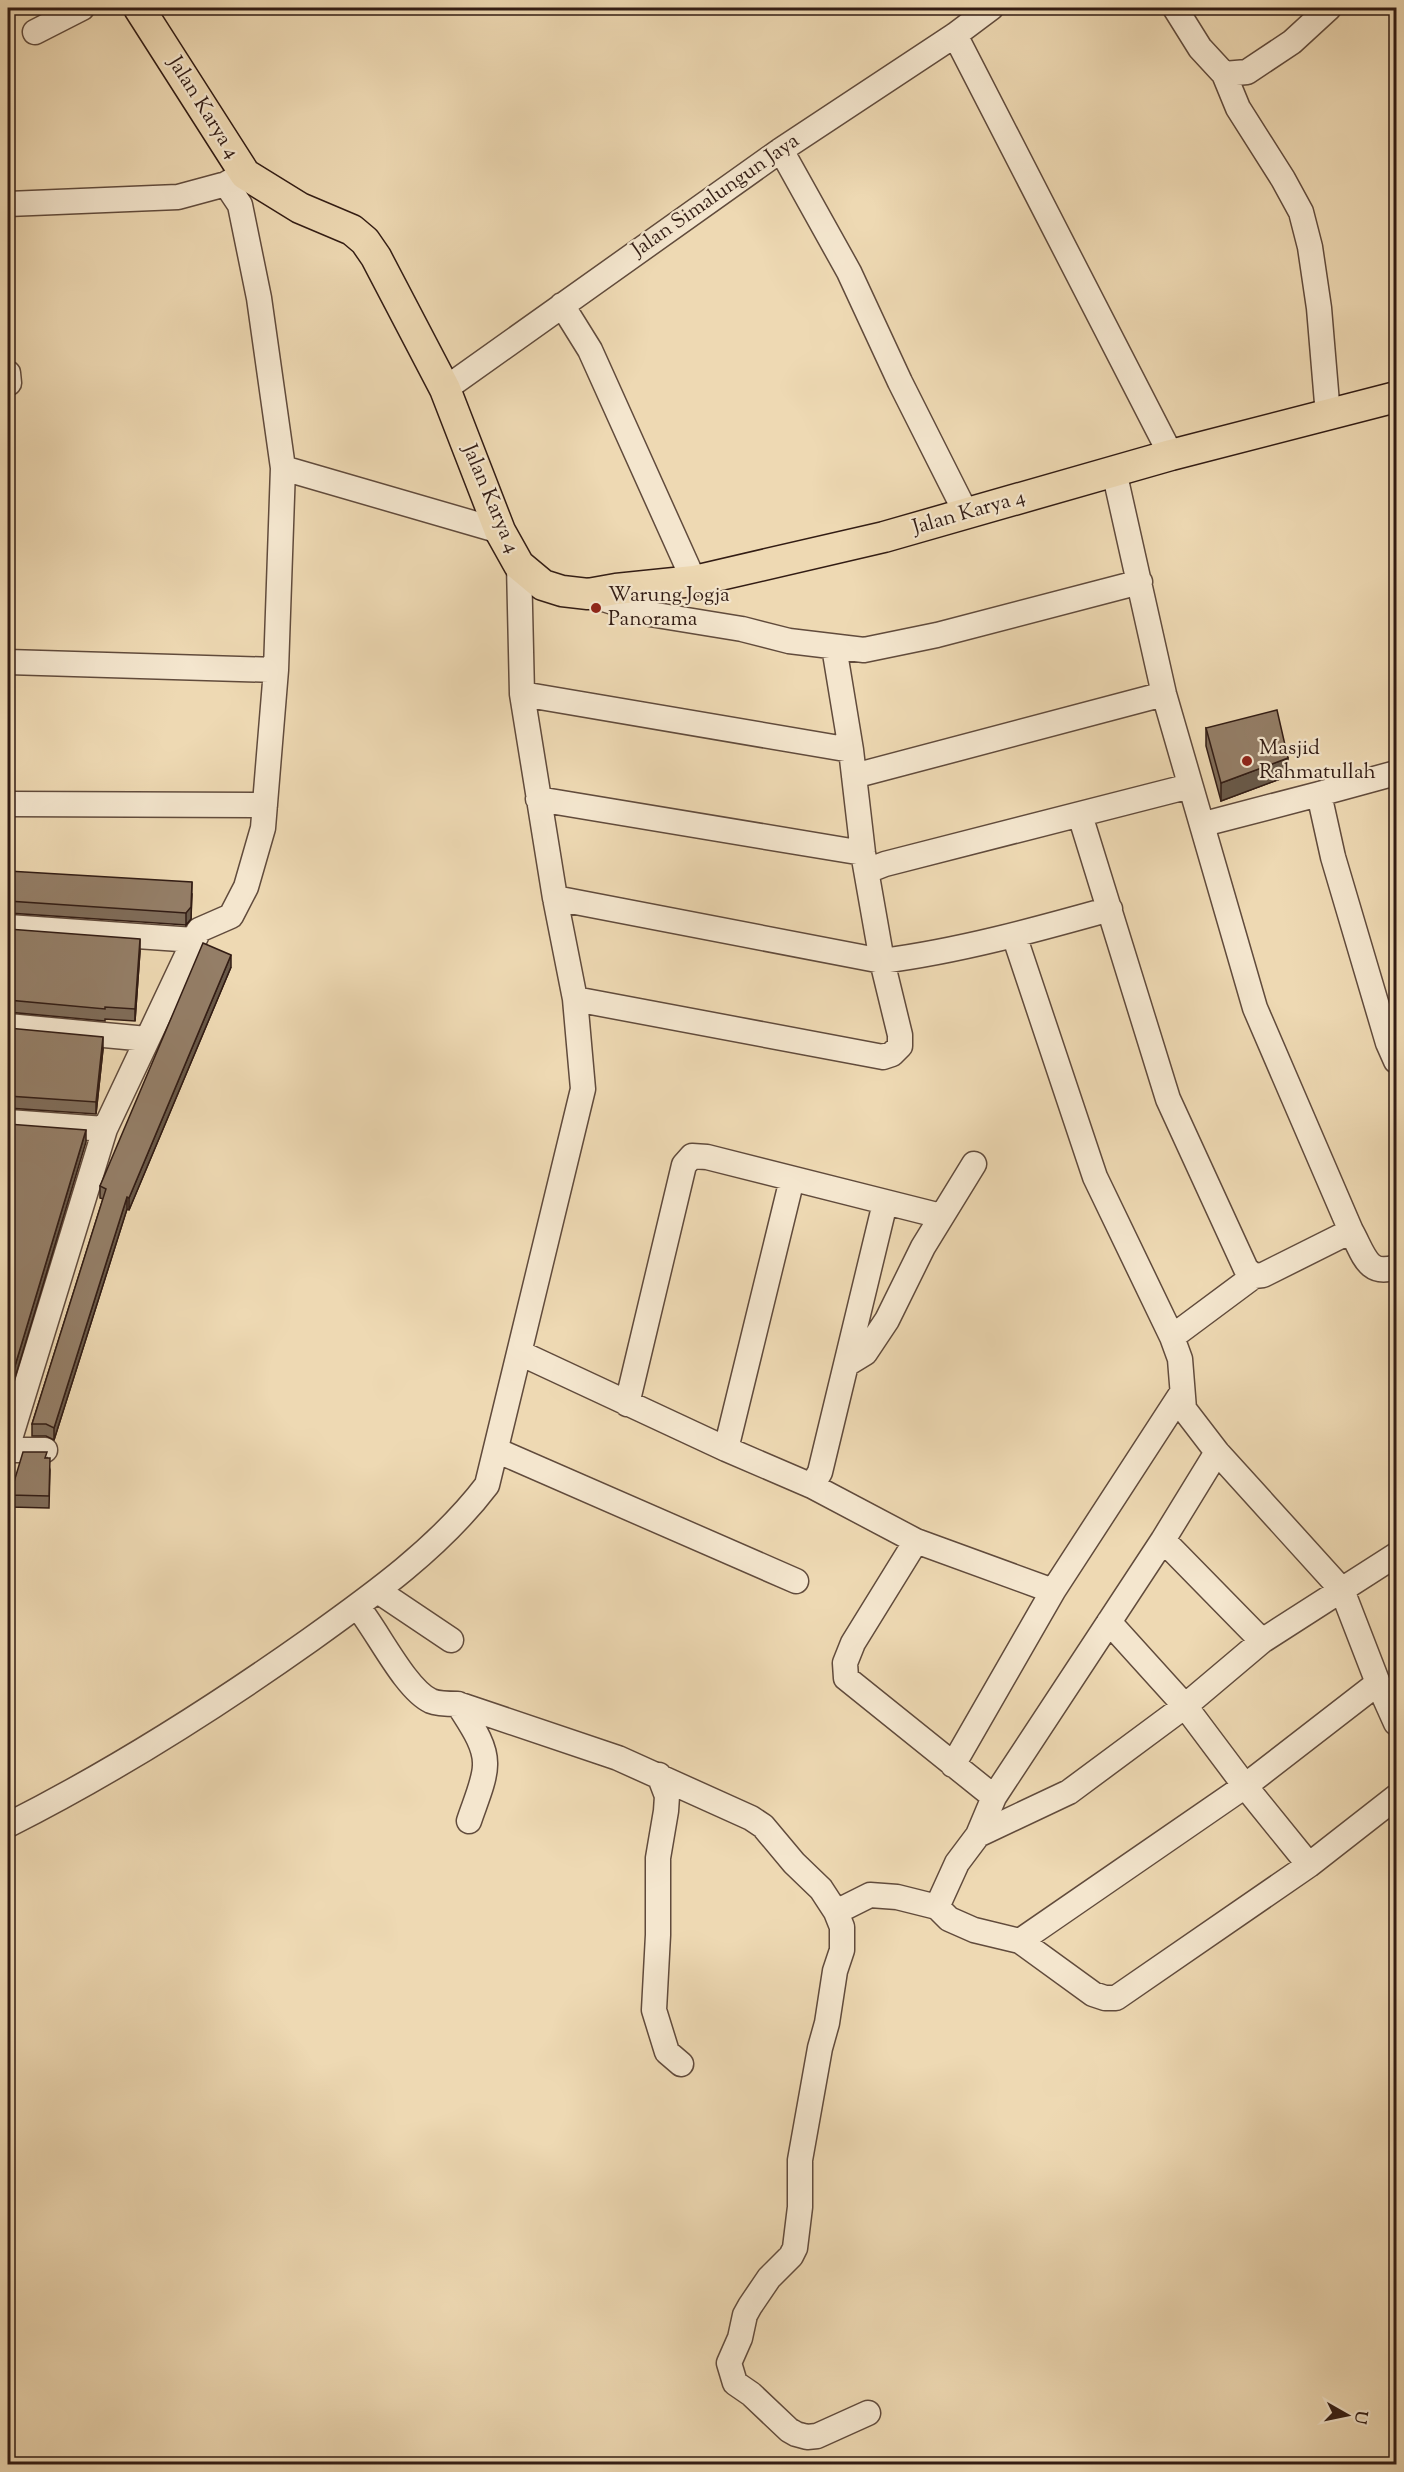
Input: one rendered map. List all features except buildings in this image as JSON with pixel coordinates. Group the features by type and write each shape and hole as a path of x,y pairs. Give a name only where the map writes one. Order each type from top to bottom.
{"main road":[{"name":"Jalan Karya 4","path":"139,8 236,179 352,230 365,241 376,257 445,389 500,531 519,565 550,588 588,594 694,581 884,537 1171,455 1396,398"}],"street":[{"path":"35,32 82,8"},
{"name":"Jalan Simalungun Jaya","path":"445,389 781,150 955,35 991,8"},
{"path":"1175,8 1200,48 1224,74 1238,108 1301,212 1310,247 1319,308 1328,415"},
{"path":"1224,74 1247,72 1292,42 1329,8"},
{"path":"955,35 1171,455"},
{"path":"781,150 849,272 900,382 967,514"},
{"path":"8,204 178,197 236,179 259,298 283,468 276,670 263,828 246,887 231,916 199,930 105,1129 8,1448 45,1450"},
{"path":"562,305 590,350 694,581"},
{"path":"283,468 500,531"},
{"path":"1114,471 1164,694 1190,786 1204,824 1256,1008 1351,1231 1371,1266 1382,1271 1396,1267"},
{"path":"8,1825 134,1755 263,1673 378,1591 465,1515 487,1485 584,1089 575,999 555,898 522,694 519,565"},
{"path":"588,594 650,614 741,629 789,641 864,650 896,644 1140,582"},
{"path":"575,999 883,1057 892,1054 900,1046 900,1035 882,961 865,862 851,750 834,646"},
{"path":"8,662 276,670"},
{"path":"522,694 851,750"},
{"path":"854,777 1164,694"},
{"path":"1204,824 1396,773"},
{"path":"538,799 885,864 1190,786"},
{"path":"1319,794 1336,868 1388,1043 1396,1061"},
{"path":"8,804 265,805"},
{"path":"1080,815 1168,1099 1246,1269 1254,1276"},
{"path":"555,898 882,961 921,956 1014,935 1110,909"},
{"path":"8,927 194,940"},
{"path":"1014,935 1095,1177 1172,1337 1180,1359 1184,1409 1217,1452 1342,1590 1396,1723"},
{"path":"8,1026 147,1039"},
{"path":"8,1122 105,1129"},
{"path":"627,1404 684,1165 692,1156 707,1157 941,1216"},
{"path":"847,1364 865,1353 887,1320 941,1216 974,1164"},
{"path":"726,1449 792,1179"},
{"path":"812,1486 820,1472 885,1203"},
{"path":"1172,1337 1254,1276 1263,1275 1351,1231"},
{"path":"520,1353 627,1404 812,1486 916,1541 1053,1591"},
{"path":"953,1765 1053,1591 1181,1394"},
{"path":"496,1450 796,1581"},
{"path":"937,1908 957,1863 978,1835 994,1797 1163,1540 1217,1452"},
{"path":"1163,1540 1262,1641"},
{"path":"916,1541 853,1643 845,1663 846,1678 994,1797"},
{"path":"978,1835 1069,1792 1185,1706 1262,1641 1396,1555"},
{"path":"378,1591 451,1640"},
{"path":"357,1606 422,1696 434,1702 458,1704 618,1758 736,1809 763,1826 794,1863 821,1889 836,1912 842,1928 842,1950 820,2048 800,2160 800,2206 795,2248 791,2256 769,2278 750,2306 729,2363 735,2383 796,2434 807,2437 817,2436 868,2413"},
{"path":"1109,1623 1185,1706 1245,1786 1309,1864"},
{"path":"1020,1941 1245,1786 1378,1683"},
{"path":"458,1704 476,1734 485,1766 469,1821"},
{"path":"658,1775 667,1796 657,1858 658,1935 654,2010 667,2052 681,2064"},
{"path":"836,1912 870,1895 897,1897 937,1908 949,1918 974,1930 1020,1941 1093,1994 1105,1998 1116,1998 1309,1864 1396,1797"}],"place":[{"name":"Warung Jogja Panorama","path":"596,608"},
{"name":"Masjid Rahmatullah","path":"1247,761"}]}
